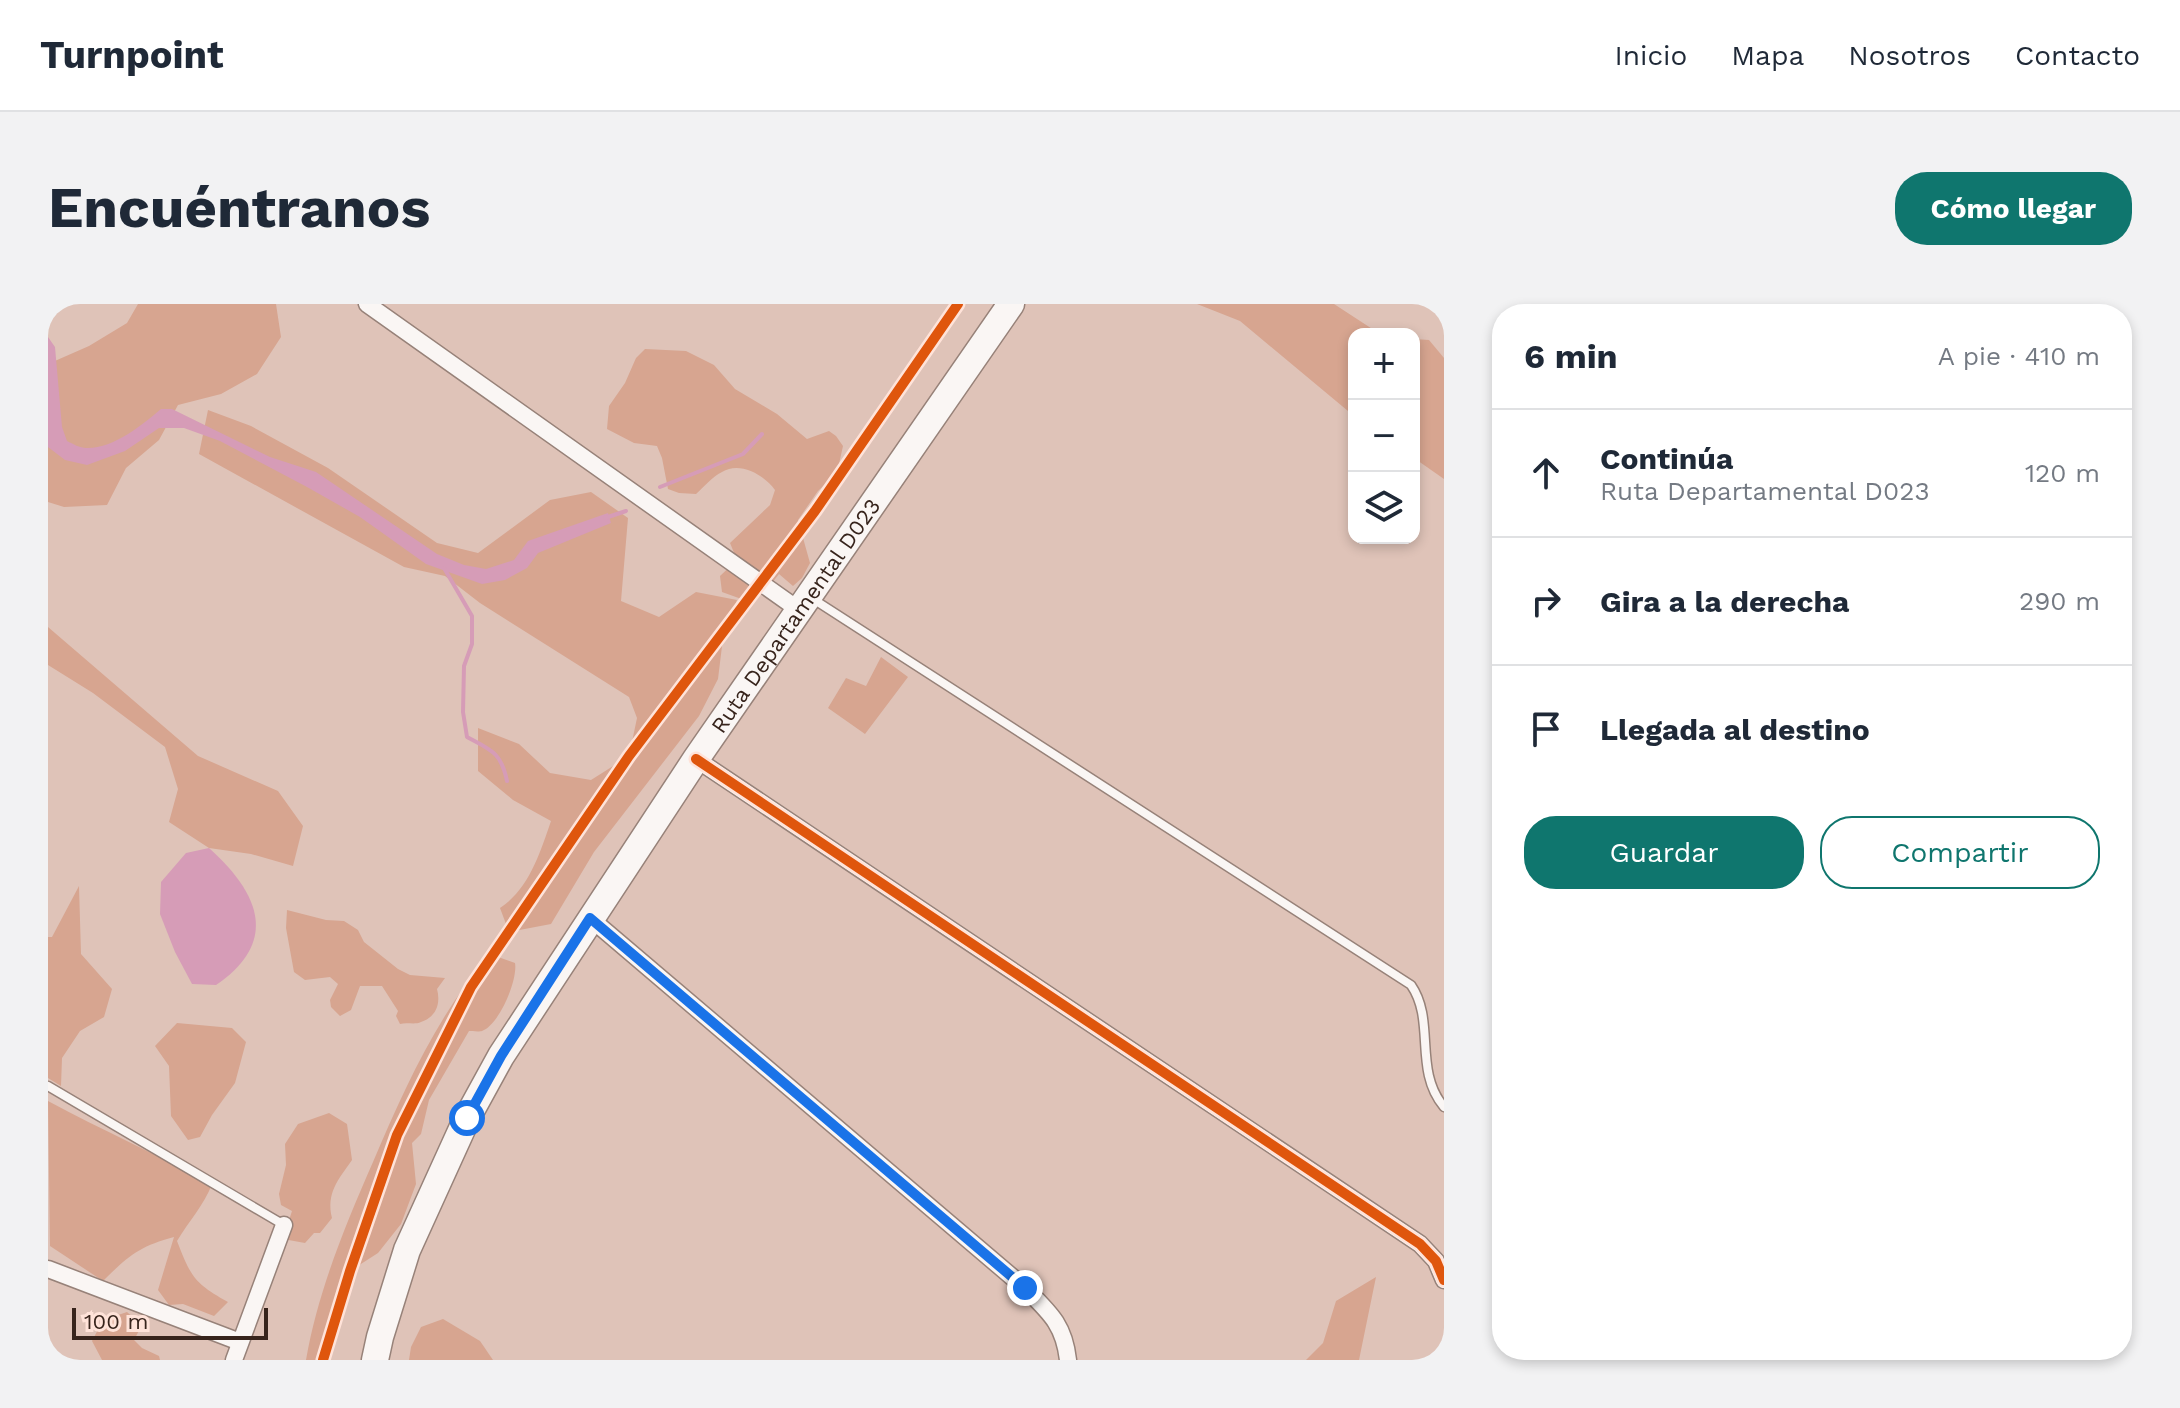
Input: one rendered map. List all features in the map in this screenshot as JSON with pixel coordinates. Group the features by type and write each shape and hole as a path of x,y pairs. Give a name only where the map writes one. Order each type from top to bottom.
{"main road":[{"name":"Ruta Departamental D023","path":"375,1360 407,1250 467,1118 501,1056 696,759 1011,304"}],"street":[{"path":"367,304 804,603"},
{"path":"696,759 1420,1244 1436,1261 1444,1280"},
{"path":"590,918 1025,1288 1055,1319 1063,1333 1068,1360"},
{"path":"234,1360 284,1225"},
{"path":"48,1269 240,1342"}],"lane":[{"path":"804,603 1411,985 1420,1005 1429,1078 1444,1107"},
{"path":"48,1086 284,1225"}],"shaded area":[{"path":"138,304 276,304 281,337 257,374 221,394 178,405 159,440 126,468 107,505 64,507 48,502 48,364 89,346 127,323"},
{"path":"1197,304 1334,304 1371,328 1348,328 1348,411 1240,321"},
{"path":"48,337 55,347 62,427 67,441 79,447 106,445 126,435 161,409 172,409 270,457 316,472 437,554 464,565 486,569 514,560 528,541 608,513 611,523 538,553 527,568 505,580 482,584 426,564 360,517 307,487 220,441 184,428 159,428 125,451 87,465 65,460 48,447"},
{"path":"1420,339 1429,340 1444,358 1444,479 1420,462"},
{"path":"645,349 686,351 714,365 735,389 777,414 807,439 829,431 843,446 837,473 818,491 798,520 810,563 802,578 793,586 779,574 765,592 747,601 722,592 720,576 737,560 730,543 770,505 775,490 765,479 744,469 729,469 696,494 679,493 668,489 657,446 634,443 607,429 609,406 625,383 636,358"},
{"path":"208,410 251,426 328,468 437,543 478,553 550,500 591,492 628,518 621,601 659,617 696,592 737,600 723,638 718,679 699,716 594,852 551,924 509,932 500,908 526,881 551,821 513,800 478,771 478,728 519,744 550,773 591,780 629,756 637,718 629,697 480,603 445,576 404,567 199,454"},
{"path":"48,627 198,756 278,791 303,826 293,866 251,854 209,848 169,822 178,789 165,747 93,693 48,665"},
{"path":"881,657 908,677 865,734 828,708 846,678 866,686"},
{"path":"209,848 240,882 255,917 255,934 249,951 236,968 216,985 192,984 160,914 161,882 186,853"},
{"path":"79,886 81,954 112,989 104,1017 80,1031 62,1058 61,1086 48,1078 48,937 52,937"},
{"path":"287,910 326,920 344,921 358,930 364,942 398,969 410,975 445,978 437,989 438,1005 434,1013 419,1023 400,1024 396,1016 398,1011 382,986 360,986 351,1010 340,1016 331,1007 330,1000 338,984 330,977 305,980 294,972 286,928"},
{"path":"490,954 515,963 514,980 506,1001 488,1027 481,1031 469,1031 429,1100 421,1134 412,1143 416,1184 401,1224 378,1253 350,1271 323,1360 306,1360 334,1259 397,1107 438,1027"},
{"path":"177,1023 232,1028 246,1042 235,1083 200,1137 188,1140 171,1116 169,1066 155,1046"},
{"path":"48,1101 212,1184 177,1241 195,1278 228,1302 214,1316 183,1304 169,1305 158,1290 174,1237 135,1253 103,1281 50,1246"},
{"path":"329,1113 347,1124 352,1160 332,1194 332,1218 320,1233 314,1233 305,1243 283,1239 292,1211 281,1205 279,1194 286,1165 285,1144 298,1124"},
{"path":"1376,1277 1359,1360 1306,1360 1323,1343 1336,1301"},
{"path":"127,1312 142,1325 134,1340 142,1348 159,1356 160,1360 102,1360 92,1341 103,1320"},
{"path":"443,1319 480,1341 493,1360 409,1360 411,1347 421,1327"}],"waterway":[{"path":"660,487 743,454 762,434"},
{"path":"605,518 626,511"},
{"path":"444,568 472,616 472,644 464,666 463,712 467,737 494,753 502,764 507,781"}],"cycle path":[{"path":"323,1360 397,1135 471,987 629,756 815,511 958,304"},
{"path":"696,759 1420,1244 1436,1261 1444,1280"}],"route":[{"path":"467,1118 537,997 590,918 1025,1288"}]}
